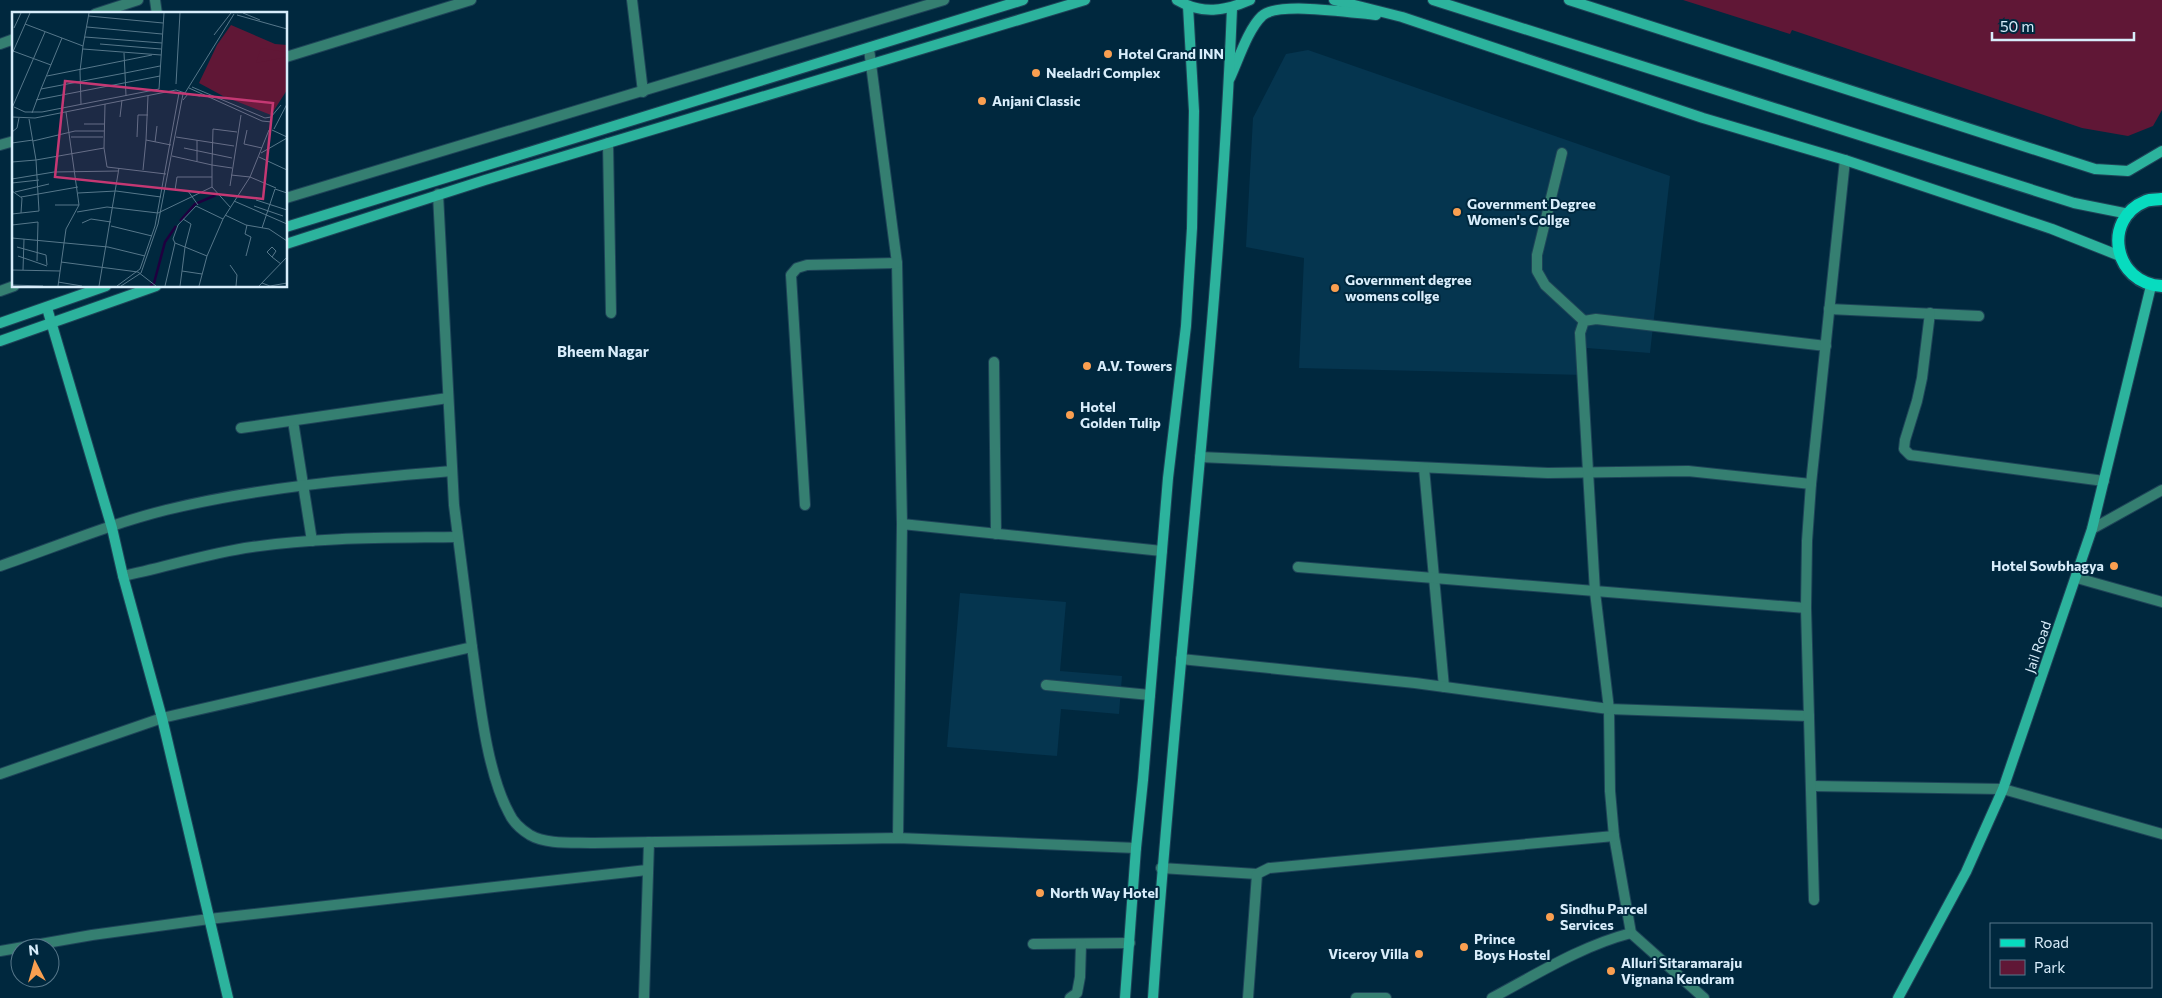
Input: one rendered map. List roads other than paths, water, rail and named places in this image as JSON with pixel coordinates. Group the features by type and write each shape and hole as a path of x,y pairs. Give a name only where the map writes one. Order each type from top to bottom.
{"main road":[{"path":"2156,286 2127,268 2120,256 2119,234 2128,214 2146,201 2162,199"}],"street":[{"path":"101,12 138,0"},
{"path":"288,56 471,0"},
{"path":"632,0 643,92"},
{"path":"288,197 944,0"},
{"path":"288,226 1023,0"},
{"path":"288,243 438,194 608,142 1085,0"},
{"path":"1177,0 1188,6 1211,10 1232,8 1250,0"},
{"path":"1334,0 1402,17 1685,113 1845,160 2052,229 2120,256"},
{"path":"1433,0 2074,203 2128,214"},
{"path":"1569,0 2095,169 2128,171 2162,152"},
{"path":"1125,998 1168,478 1186,326 1192,228 1194,111 1188,6"},
{"path":"1153,998 1161,868 1219,242 1232,8"},
{"path":"1228,82 1252,31 1262,15 1277,10 1294,8 1402,17"},
{"path":"869,49 897,263 902,524 898,838"},
{"path":"608,142 611,313"},
{"path":"1562,153 1537,255 1537,271 1545,285 1584,322"},
{"path":"1814,900 1806,608 1807,541 1811,484 1845,160"},
{"path":"438,194 457,537 486,737 496,778 509,814 519,826 531,836 563,842 898,838 1136,848"},
{"path":"805,505 791,275 797,268 808,265 897,263"},
{"name":"Jail Road","path":"1898,998 1966,872 2003,789 2077,578 2092,529 2156,286"},
{"path":"0,291 12,287"},
{"path":"0,324 101,288"},
{"path":"0,342 151,288"},
{"path":"47,308 112,528 123,576 162,718 228,998"},
{"path":"1829,309 1979,316"},
{"path":"1930,313 1918,401 1905,440 1904,449 1910,455 2104,481"},
{"path":"1584,322 1596,319 1826,346"},
{"path":"1584,322 1580,333 1595,592 1609,709 1610,783 1614,836 1631,933 1704,998"},
{"path":"994,362 996,534"},
{"path":"241,428 448,398"},
{"path":"293,421 312,541"},
{"path":"1200,457 1548,473 1688,471 1811,484"},
{"path":"1424,468 1444,687"},
{"path":"0,566 164,511 215,499 303,485 452,471"},
{"path":"2092,529 2162,490"},
{"path":"902,524 1162,551"},
{"path":"123,576 250,547 312,541 457,537"},
{"path":"1298,567 1806,608"},
{"path":"2077,578 2162,602"},
{"path":"0,774 162,718 472,647"},
{"path":"1181,659 1444,687 1609,709 1809,716"},
{"path":"1046,684 1150,695"},
{"path":"1811,786 2003,789 2162,834"},
{"path":"1161,868 1257,874 1269,868 1614,836"},
{"path":"644,998 649,842"},
{"path":"0,950 209,919 647,870"},
{"path":"1248,998 1257,874"},
{"path":"1492,998 1586,948 1607,939 1631,933"},
{"path":"1033,944 1130,943"},
{"path":"1070,998 1077,994 1080,977 1081,944"},
{"path":"1356,998 1386,998"}],"place":[{"name":"Hotel Grand INN","path":"1108,54"},
{"name":"Neeladri Complex","path":"1036,73"},
{"name":"Anjani Classic","path":"982,101"},
{"name":"Government Degree Women's Collge","path":"1457,212"},
{"name":"Government degree womens collge","path":"1335,288"},
{"name":"A.V. Towers","path":"1087,366"},
{"name":"Hotel Golden Tulip","path":"1070,415"},
{"name":"Hotel Sowbhagya","path":"2114,566"},
{"name":"North Way Hotel","path":"1040,893"},
{"name":"Sindhu Parcel Services","path":"1550,917"},
{"name":"Prince Boys Hostel","path":"1464,947"},
{"name":"Viceroy Villa","path":"1419,954"},
{"name":"Alluri Sitaramaraju Vignana Kendram","path":"1611,971"}],"district":[{"name":"Bheem Nagar","path":"603,352"}]}
